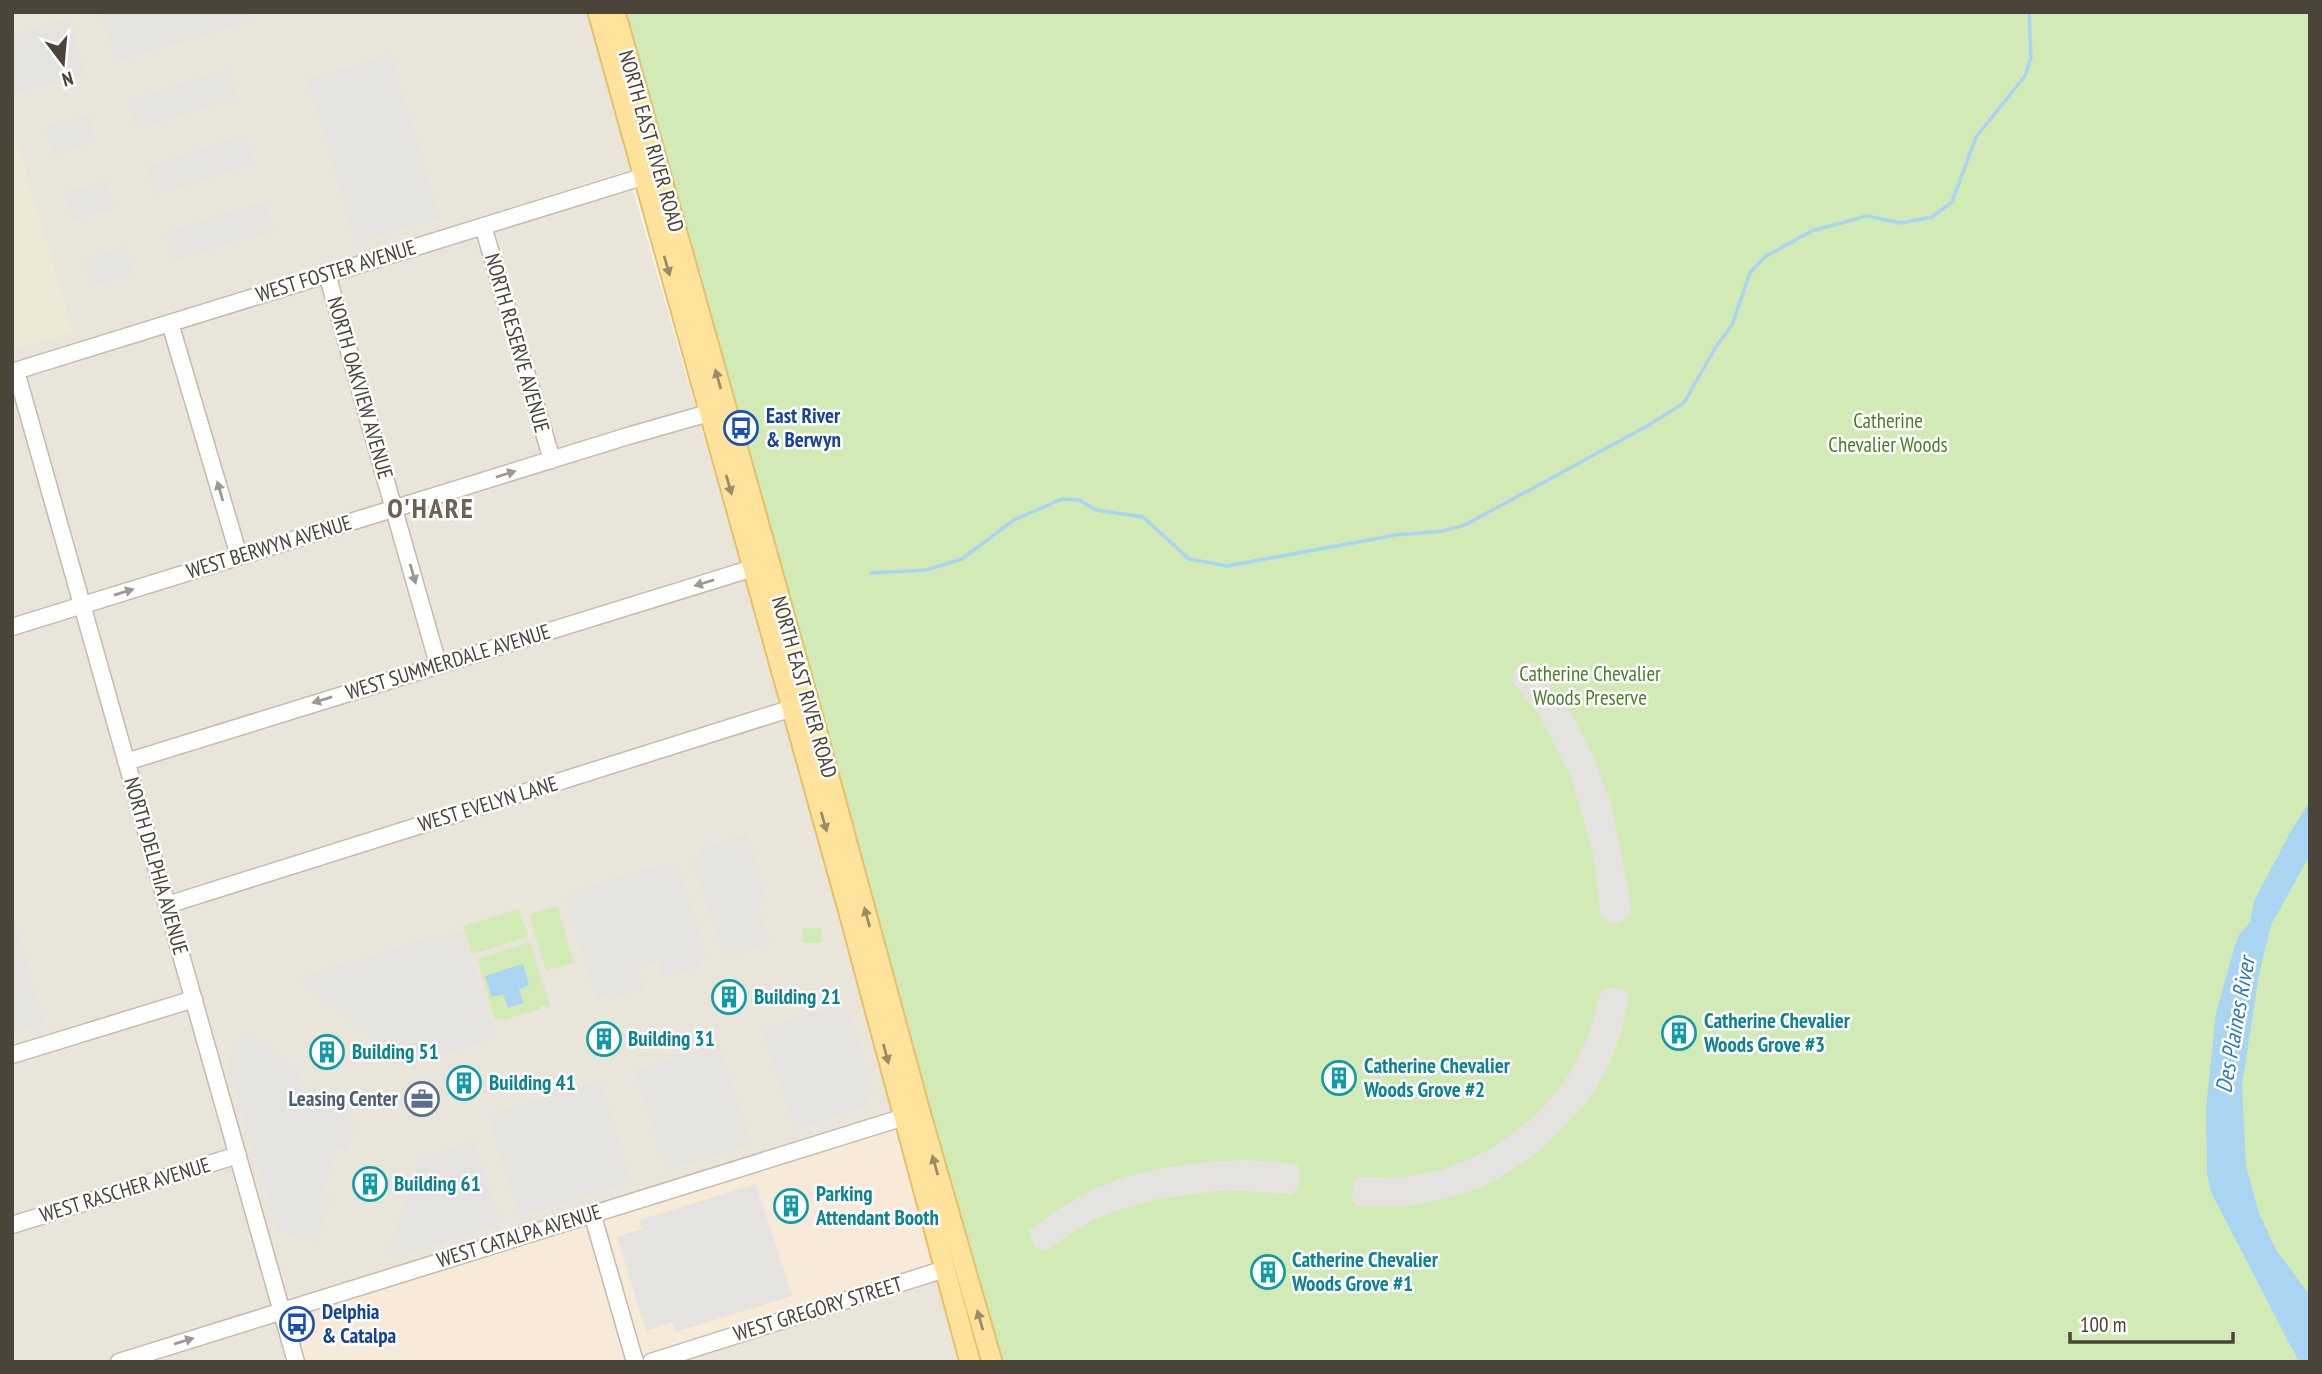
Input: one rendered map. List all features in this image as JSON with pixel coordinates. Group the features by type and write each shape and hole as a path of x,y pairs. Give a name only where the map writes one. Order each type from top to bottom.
{"main road":[{"name":"NORTH EAST RIVER ROAD","path":"598,12 651,174 912,1114 992,1362"},
{"name":"NORTH EAST RIVER ROAD","path":"615,12 651,174"},
{"name":"NORTH EAST RIVER ROAD","path":"912,1114 945,1269 970,1362"}],"street":[{"name":"WEST FOSTER AVENUE","path":"14,371 651,174"},
{"name":"NORTH RESERVE AVENUE","path":"483,226 552,460"},
{"name":"NORTH OAKVIEW AVENUE","path":"327,274 438,664"},
{"path":"170,323 239,556"},
{"name":"NORTH DELPHIA AVENUE","path":"14,371 296,1362"},
{"name":"WEST BERWYN AVENUE","path":"12,627 717,411"},
{"name":"WEST SUMMERDALE AVENUE","path":"126,762 761,565"},
{"name":"WEST EVELYN LANE","path":"167,905 800,706"},
{"path":"12,1055 194,999"},
{"name":"WEST CATALPA AVENUE","path":"119,1362 912,1114"},
{"name":"WEST RASCHER AVENUE","path":"12,1225 238,1155"},
{"path":"592,1213 635,1362"},
{"name":"WEST GREGORY STREET","path":"651,1362 945,1269"}],"shaded area":[{"path":"12,12 589,12 631,170 12,363"},
{"path":"101,12 248,12 250,22 116,62"},
{"path":"70,18 85,74 12,95 12,34"},
{"path":"391,54 440,218 356,243 307,79"},
{"path":"229,69 237,99 136,129 128,100"},
{"path":"88,114 96,143 54,155 46,126"},
{"path":"12,124 73,332 12,350"},
{"path":"247,135 255,165 154,195 146,166"},
{"path":"106,181 114,209 72,221 64,192"},
{"path":"632,187 812,811 896,1121 297,1362 12,1362 12,381"},
{"path":"266,201 274,231 173,261 165,232"},
{"path":"126,246 134,275 92,286 84,258"},
{"path":"1533,662 1573,716 1595,760 1611,803 1631,915 1620,922 1611,923 1601,916 1592,848 1570,775 1539,715 1512,681 1514,671 1522,663"},
{"path":"747,834 767,898 756,902 770,944 735,955 733,952 723,955 692,858 702,855 700,849"},
{"path":"667,862 668,866 677,863 708,960 698,963 699,967 663,978 658,962 639,968 645,989 608,1000 606,995 597,998 565,898 575,895 574,891"},
{"path":"12,912 45,1023 12,1033"},
{"path":"463,931 497,1038 411,1066 303,986 301,977 436,935 438,939"},
{"path":"1610,988 1621,989 1629,995 1622,1030 1608,1067 1587,1102 1540,1151 1499,1178 1455,1196 1408,1206 1356,1206 1352,1196 1353,1185 1358,1177 1398,1178 1442,1170 1498,1144 1533,1118 1560,1088 1573,1068 1589,1035 1601,992"},
{"path":"836,1006 838,1011 848,1008 875,1094 867,1096 870,1106 794,1130 762,1029"},
{"path":"249,1033 301,1073 296,1082 310,1092 317,1085 347,1109 354,1128 347,1151 337,1148 322,1193 331,1197 317,1243 277,1230 226,1060"},
{"path":"719,1043 751,1144 666,1171 634,1070"},
{"path":"600,1080 632,1182 520,1217 488,1115"},
{"path":"896,1122 939,1271 648,1362 297,1362 282,1313"},
{"path":"474,1140 499,1217 495,1219 497,1226 391,1259 389,1252 420,1157"},
{"path":"1249,1160 1297,1164 1300,1175 1298,1187 1292,1194 1225,1190 1156,1199 1095,1219 1046,1251 1033,1244 1029,1230 1092,1190 1125,1177 1162,1168"},
{"path":"756,1184 792,1296 676,1332 672,1322 646,1331 617,1237 642,1229 639,1220"},
{"path":"939,1271 964,1362 648,1362"}],"green space":[{"name":"Catherine Chevalier Woods","path":"622,12 2310,12 2310,1362 998,1362"},
{"path":"557,906 574,963 546,971 529,915"},
{"path":"519,909 528,937 472,954 463,926"},
{"path":"802,928 822,928 822,943 802,943"},
{"path":"530,942 550,1006 546,1005 504,1020 495,1020 477,959"}],"water":[{"name":"Des Plaines River","path":"2310,801 2310,855 2271,925 2259,974 2242,1085 2246,1166 2259,1213 2276,1250 2310,1295 2310,1362 2299,1362 2211,1192 2207,1173 2206,1108 2216,1013 2235,945 2239,935 2250,922 2254,901"},
{"path":"523,964 529,985 519,989 523,1003 508,1008 503,994 492,997 485,976"}],"waterway":[{"path":"871,573 926,570 962,559 1014,520 1062,499 1079,500 1096,510 1143,517 1189,559 1227,566 1396,535 1443,531 1465,525 1684,403 1715,348 1732,325 1750,273 1766,256 1812,231 1867,216 1901,223 1932,217 1952,202 1976,137 2025,76 2031,57 2029,12"}],"place":[{"name":"East River & Berwyn","path":"741,428"},
{"name":"Building 21","path":"729,997"},
{"name":"Catherine Chevalier Woods Grove #3","path":"1679,1033"},
{"name":"Building 31","path":"604,1039"},
{"name":"Building 51","path":"327,1052"},
{"name":"Catherine Chevalier Woods Grove #2","path":"1339,1078"},
{"name":"Building 41","path":"464,1083"},
{"name":"Leasing Center","path":"422,1099"},
{"name":"Building 61","path":"370,1184"},
{"name":"Parking Attendant Booth","path":"791,1206"},
{"name":"Catherine Chevalier Woods Grove #1","path":"1268,1272"},
{"name":"Delphia & Catalpa","path":"297,1324"}],"district":[{"name":"O'HARE","path":"431,508"}],"park label":[{"name":"Catherine Chevalier Woods Preserve","path":"1590,686"}]}
